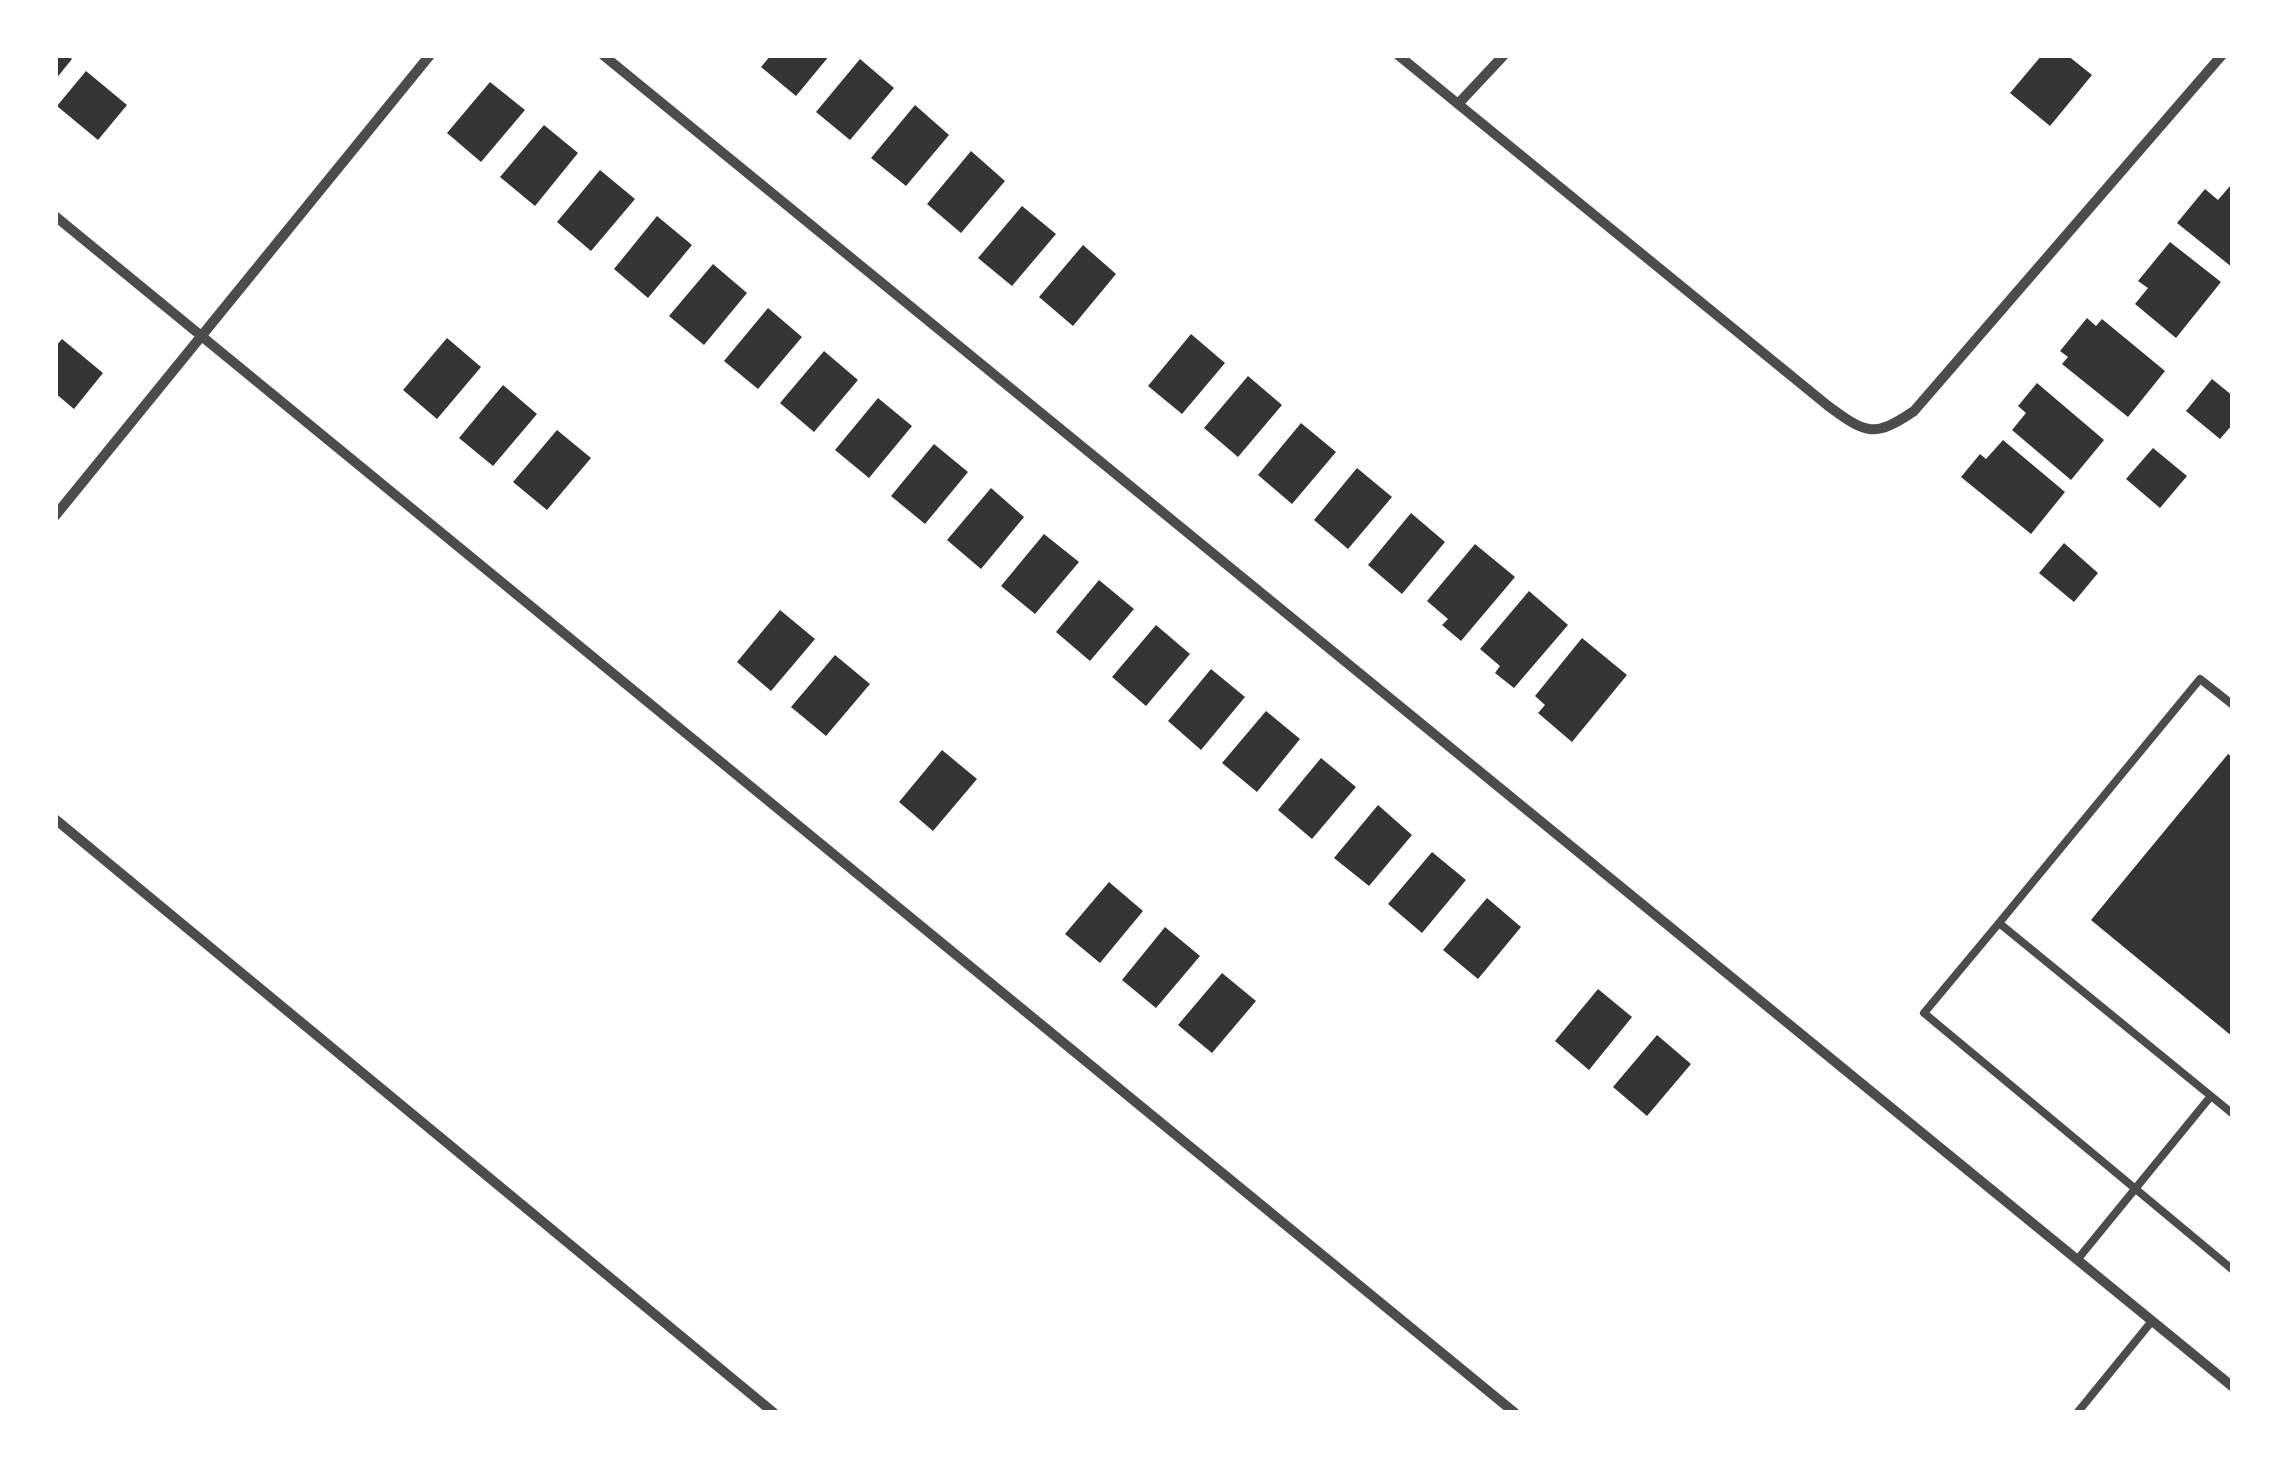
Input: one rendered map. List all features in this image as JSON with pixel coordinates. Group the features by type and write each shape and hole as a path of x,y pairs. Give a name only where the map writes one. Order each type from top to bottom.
{"street":[{"path":"55,516 430,55"},
{"path":"603,55 2233,1387"},
{"path":"1398,55 1827,405 1864,428 1879,430 1914,412 2222,55"},
{"path":"1458,104 1504,55"},
{"path":"55,216 1515,1413"},
{"path":"55,819 774,1413"}],"lane":[{"path":"2233,706 2200,679 1924,1013 2233,1270"},
{"path":"1999,924 2233,1114"},
{"path":"2077,1260 2211,1096"},
{"path":"2077,1413 2152,1321"}],"building":[{"path":"55,55 72,59 55,80"},
{"path":"771,55 830,55 796,96 761,67"},
{"path":"2042,55 2067,55 2092,75 2050,126 2010,93"},
{"path":"860,59 894,88 850,140 816,112"},
{"path":"86,71 127,105 98,140 57,106"},
{"path":"490,82 525,110 481,162 447,133"},
{"path":"915,105 949,135 906,186 871,158"},
{"path":"544,125 578,153 535,206 500,177"},
{"path":"971,151 1005,181 961,233 927,204"},
{"path":"600,170 635,199 591,251 557,222"},
{"path":"2230,186 2233,268 2177,223 2205,189 2218,200"},
{"path":"1022,206 1056,234 1012,286 978,258"},
{"path":"657,216 692,245 648,298 614,269"},
{"path":"2170,242 2221,282 2176,338 2135,304 2148,288 2138,281"},
{"path":"1083,245 1116,274 1073,326 1039,297"},
{"path":"713,264 747,293 704,345 669,316"},
{"path":"768,308 802,337 758,389 724,361"},
{"path":"2087,318 2096,326 2102,319 2165,371 2128,417 2062,364 2068,357 2060,351"},
{"path":"1191,334 1225,363 1182,414 1148,386"},
{"path":"447,338 481,367 437,419 403,390"},
{"path":"62,339 103,373 74,409 55,393 55,347"},
{"path":"824,351 858,380 814,432 780,403"},
{"path":"1248,376 1282,405 1238,457 1204,428"},
{"path":"2212,379 2233,396 2233,424 2220,439 2186,411"},
{"path":"2037,383 2104,440 2071,480 2012,430 2026,413 2018,406"},
{"path":"503,385 537,414 493,466 459,438"},
{"path":"878,398 912,426 869,478 835,450"},
{"path":"1301,423 1336,452 1292,504 1258,475"},
{"path":"557,430 591,458 547,510 513,482"},
{"path":"2003,440 2065,492 2031,534 1961,477 1980,454 1986,459"},
{"path":"934,444 968,472 925,524 891,496"},
{"path":"2153,448 2187,476 2160,508 2126,479"},
{"path":"1357,468 1392,497 1348,549 1314,520"},
{"path":"991,488 1024,517 981,569 947,540"},
{"path":"1411,513 1445,542 1402,594 1368,565"},
{"path":"1044,534 1079,562 1035,614 1001,586"},
{"path":"2064,543 2098,573 2074,602 2039,573"},
{"path":"1475,544 1515,577 1461,641 1442,625 1448,619 1427,601"},
{"path":"1099,580 1134,609 1090,661 1056,632"},
{"path":"1529,591 1568,625 1514,688 1495,673 1500,666 1480,649"},
{"path":"780,610 815,639 771,691 737,662"},
{"path":"1156,625 1190,654 1146,706 1112,677"},
{"path":"1582,638 1627,675 1572,742 1538,713 1545,705 1535,696"},
{"path":"835,655 870,684 826,736 791,707"},
{"path":"1211,669 1245,697 1201,750 1168,721"},
{"path":"1266,711 1300,739 1257,792 1222,763"},
{"path":"942,750 977,779 933,831 899,802"},
{"path":"2228,754 2233,758 2233,1037 2091,920"},
{"path":"1321,758 1356,787 1312,839 1278,810"},
{"path":"1378,805 1412,835 1369,886 1334,858"},
{"path":"1432,852 1466,880 1422,933 1388,904"},
{"path":"1109,882 1143,911 1100,963 1065,934"},
{"path":"1487,898 1521,927 1478,979 1443,950"},
{"path":"1165,927 1200,956 1156,1008 1122,980"},
{"path":"1222,973 1256,1001 1212,1053 1178,1025"},
{"path":"1598,989 1632,1017 1589,1070 1555,1041"},
{"path":"1657,1035 1691,1064 1647,1116 1613,1087"}]}
